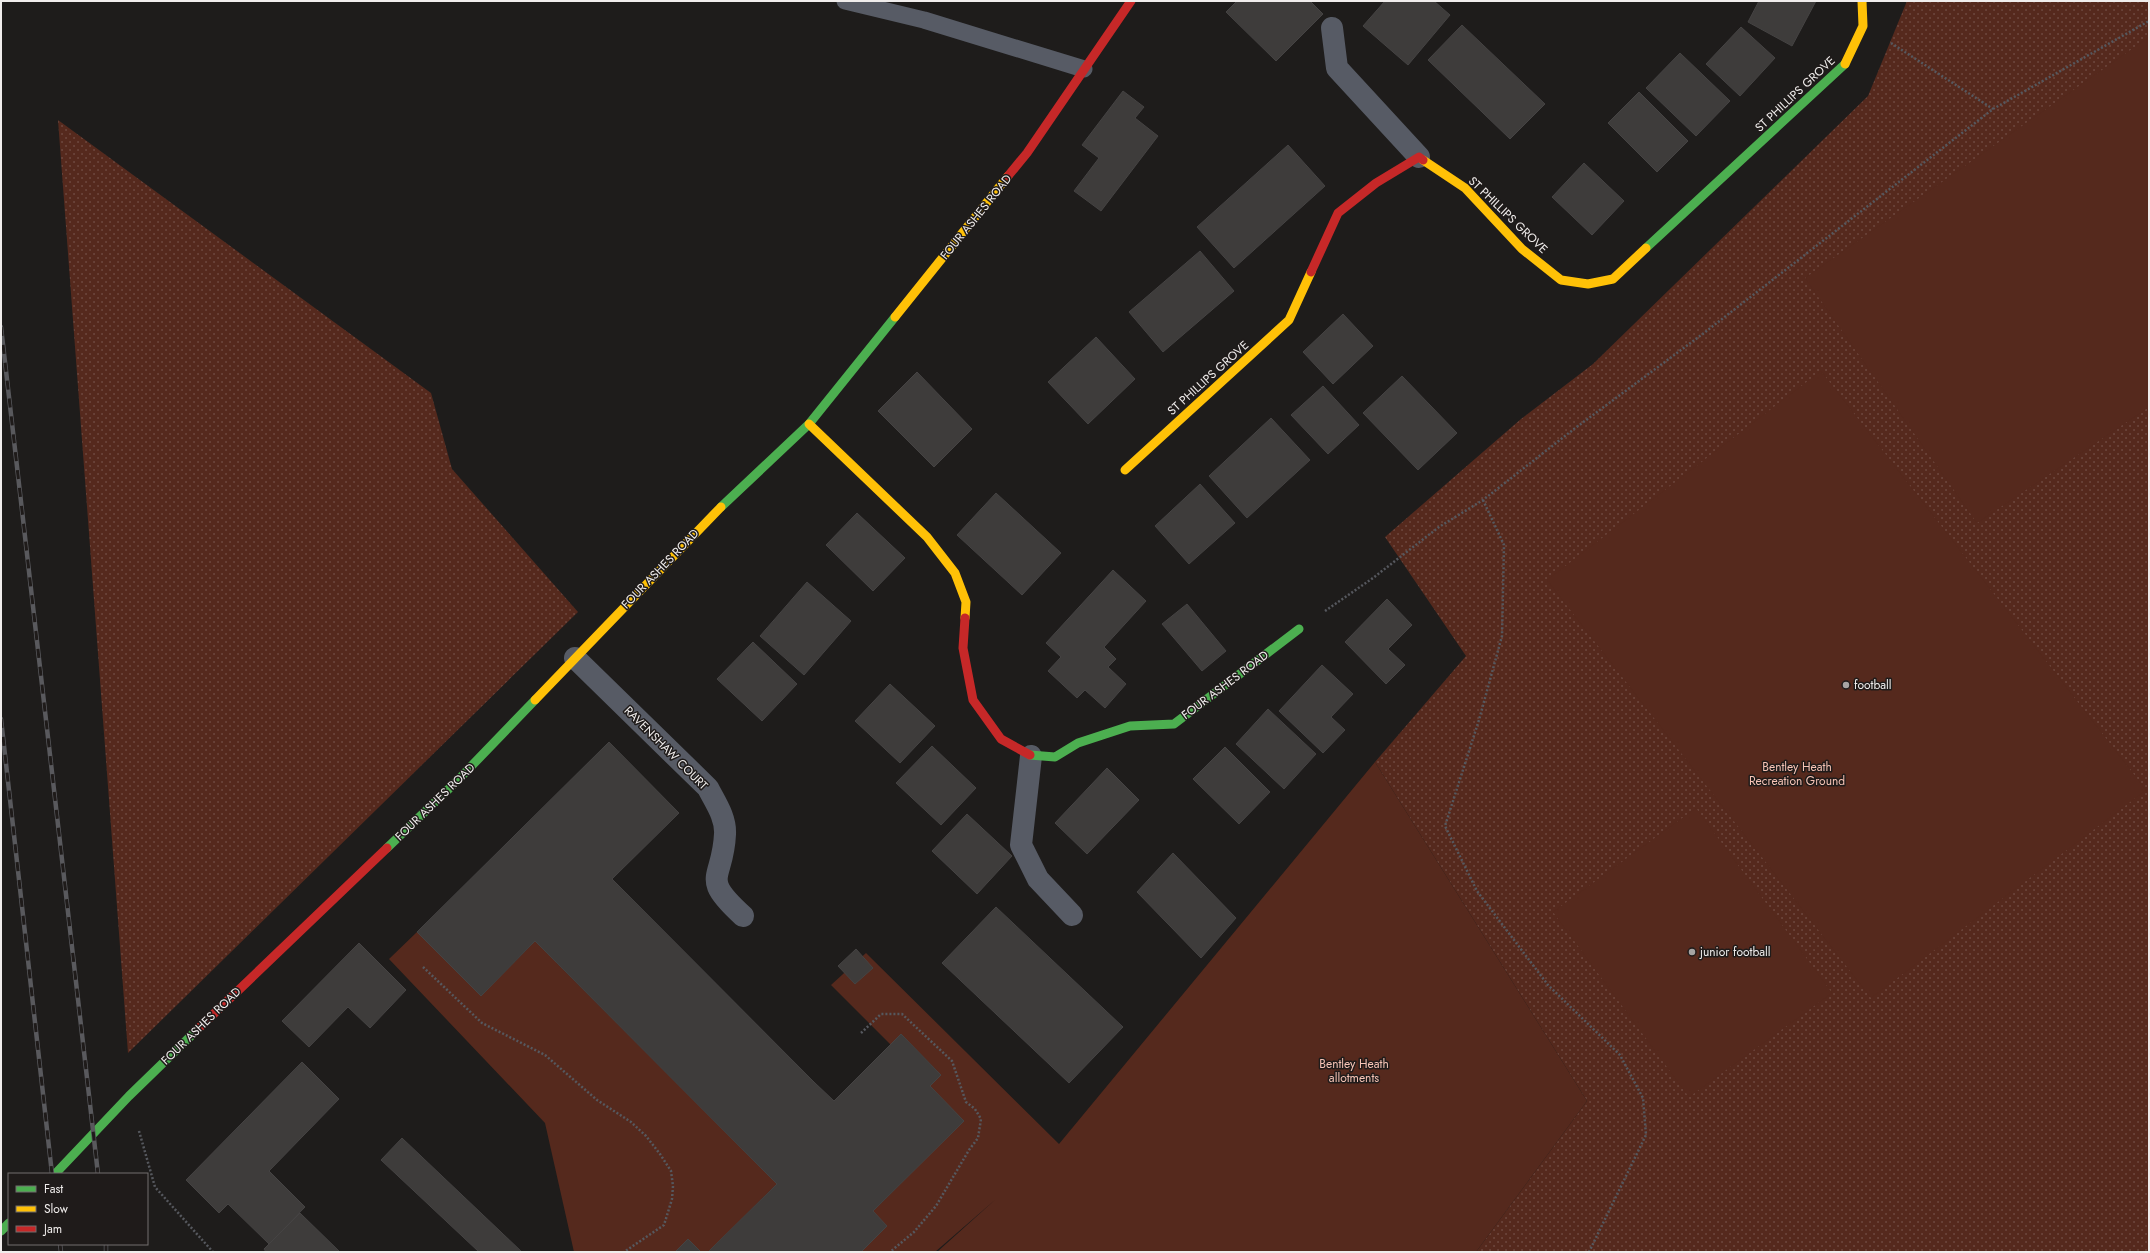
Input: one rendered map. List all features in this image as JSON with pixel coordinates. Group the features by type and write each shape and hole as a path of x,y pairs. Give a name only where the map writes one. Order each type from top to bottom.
{"street":[{"name":"FOUR ASHES ROAD","path":"56,1173 129,1096 457,781 716,512 809,424 1027,153 1131,1"},
{"name":"ST PHILLIPS GROVE","path":"1125,470 1289,320 1338,213 1376,183 1419,157 1465,188 1522,249 1561,280 1588,284 1613,279 1847,62 1863,26 1862,1"},
{"path":"1332,28 1338,68 1419,157"},
{"name":"FOUR ASHES ROAD","path":"809,424 927,537 955,573 966,602 963,648 973,700 1001,739 1031,756 1055,757 1078,743 1130,726 1174,724 1299,629"},
{"name":"RAVENSHAW COURT","path":"575,658 708,788 722,814 725,833 723,850 717,871 718,888 722,896 743,916"},
{"path":"1031,756 1021,845 1038,879 1072,915"}],"lane":[{"path":"845,1 924,20 1084,69"}],"path":[{"path":"1299,629 1373,578 1439,527 1483,500 1574,429 1704,333 1993,109 2149,20"},
{"path":"1863,26 1993,109"},
{"path":"1483,500 1504,545 1502,636 1479,720 1445,826 1477,891 1548,984 1620,1054 1643,1098 1646,1135 1589,1252"},
{"path":"423,967 482,1022 545,1054 597,1100 631,1122 646,1136 660,1154 671,1172 672,1186 672,1199 664,1225 624,1252"},
{"path":"861,1033 881,1014 902,1014 952,1061 966,1102 975,1109 981,1119 978,1138 936,1206 914,1232 890,1252"},
{"path":"129,1096 154,1187 213,1252"}],"green space":[{"name":"Bentley Heath Recreation Ground","path":"1907,1 2149,1 2149,1252 1476,1252 1587,1101 1375,762 1466,656 1385,537 1521,419 1593,364 1868,96"},
{"path":"2149,37 2149,407 1977,523 1805,278"},
{"path":"58,120 431,393 452,469 578,612 128,1053"},
{"name":"football","path":"1821,371 2146,790 1871,998 1547,580"},
{"name":"Bentley Heath allotments","path":"1375,762 1587,1101 1476,1252 937,1252 996,1199 935,1252 861,1252 873,1211 963,1121 930,1086 941,1075 901,1034 891,1045 831,985 866,953 1059,1144"},
{"name":"junior football","path":"1696,808 1832,993 1689,1097 1553,912"},
{"path":"417,932 481,996 535,941 777,1184 708,1252 701,1252 688,1239 675,1252 574,1252 545,1123 389,959"}],"building":[{"path":"1237,1 1310,1 1323,14 1276,61 1226,12"},
{"path":"1385,1 1434,1 1450,15 1408,65 1363,26"},
{"path":"1759,1 1816,1 1792,46 1748,22"},
{"path":"1462,25 1545,104 1510,139 1428,60"},
{"path":"1741,27 1775,58 1740,96 1706,64"},
{"path":"1680,53 1730,101 1696,136 1646,88"},
{"path":"1123,91 1144,107 1135,118 1158,136 1101,211 1074,191 1099,158 1082,145"},
{"path":"1639,92 1688,141 1657,172 1608,123"},
{"path":"1288,145 1325,186 1234,268 1197,227"},
{"path":"1584,163 1624,201 1592,235 1552,197"},
{"path":"1200,251 1234,291 1163,352 1129,312"},
{"path":"1343,314 1373,346 1333,384 1303,352"},
{"path":"1096,337 1135,379 1088,424 1048,382"},
{"path":"917,372 972,429 934,467 878,411"},
{"path":"1402,376 1457,433 1418,470 1363,413"},
{"path":"1323,386 1359,425 1328,454 1291,415"},
{"path":"1271,418 1310,460 1247,518 1209,476"},
{"path":"1200,484 1235,523 1189,564 1155,526"},
{"path":"996,493 1061,553 1022,595 957,535"},
{"path":"857,513 905,558 873,591 826,545"},
{"path":"1113,570 1146,601 1104,647 1116,659 1108,667 1126,684 1105,708 1085,690 1077,698 1048,671 1061,657 1046,643"},
{"path":"807,582 851,621 804,675 760,636"},
{"path":"1387,599 1412,625 1388,649 1405,665 1386,684 1345,642"},
{"path":"1187,604 1226,651 1202,671 1162,624"},
{"path":"753,642 797,684 762,721 717,679"},
{"path":"1322,665 1353,694 1331,717 1345,730 1323,753 1279,711"},
{"path":"890,684 935,726 900,763 855,721"},
{"path":"1268,709 1316,754 1284,789 1236,744"},
{"path":"609,742 679,813 612,879 834,1101 901,1034 941,1075 930,1086 964,1121 873,1211 887,1226 861,1252 708,1252 777,1184 535,941 481,996 417,932"},
{"path":"932,746 976,788 941,825 896,783"},
{"path":"1225,747 1270,792 1239,824 1193,779"},
{"path":"1107,768 1139,800 1087,854 1055,823"},
{"path":"967,814 1012,856 977,894 932,851"},
{"path":"1173,853 1236,918 1201,958 1137,892"},
{"path":"996,907 1123,1027 1069,1083 942,963"},
{"path":"359,943 406,990 370,1028 348,1007 309,1047 282,1021"},
{"path":"856,949 873,968 855,984 838,966"},
{"path":"302,1062 339,1099 269,1171 305,1207 269,1244 228,1204 219,1213 186,1180"},
{"path":"402,1138 522,1252 479,1252 381,1160"},
{"path":"300,1213 340,1252 266,1252 264,1249"},
{"path":"688,1239 701,1252 675,1252"}],"railway":[{"path":"1,327 98,1173"},
{"path":"1,719 52,1173"},
{"path":"60,1245 61,1252"},
{"path":"106,1245 106,1252"}],"traffic: fast":[{"path":"1646,248 1845,64"},
{"path":"721,507 809,424 895,317"},
{"path":"1030,755 1055,757 1078,743 1130,726 1174,724 1299,629"},
{"path":"387,848 457,781 535,700"},
{"path":"56,1173 129,1096 199,1028"},
{"path":"1,1231 8,1224"}],"traffic: slow":[{"path":"1845,64 1863,26 1862,1"},
{"path":"1423,160 1465,188 1522,249 1561,280 1588,284 1613,279 1646,248"},
{"path":"895,317 1008,176"},
{"path":"1125,470 1289,320 1311,272"},
{"path":"809,424 927,537 955,573 966,602 965,618"},
{"path":"535,700 721,507"}],"traffic: jam":[{"path":"1008,176 1027,153 1131,1"},
{"path":"1311,272 1338,213 1376,183 1419,157 1423,160"},
{"path":"965,618 963,648 973,700 1001,739 1030,755"},
{"path":"199,1028 387,848"}],"place":[{"name":"football","path":"1846,685"},
{"name":"junior football","path":"1692,952"}]}
